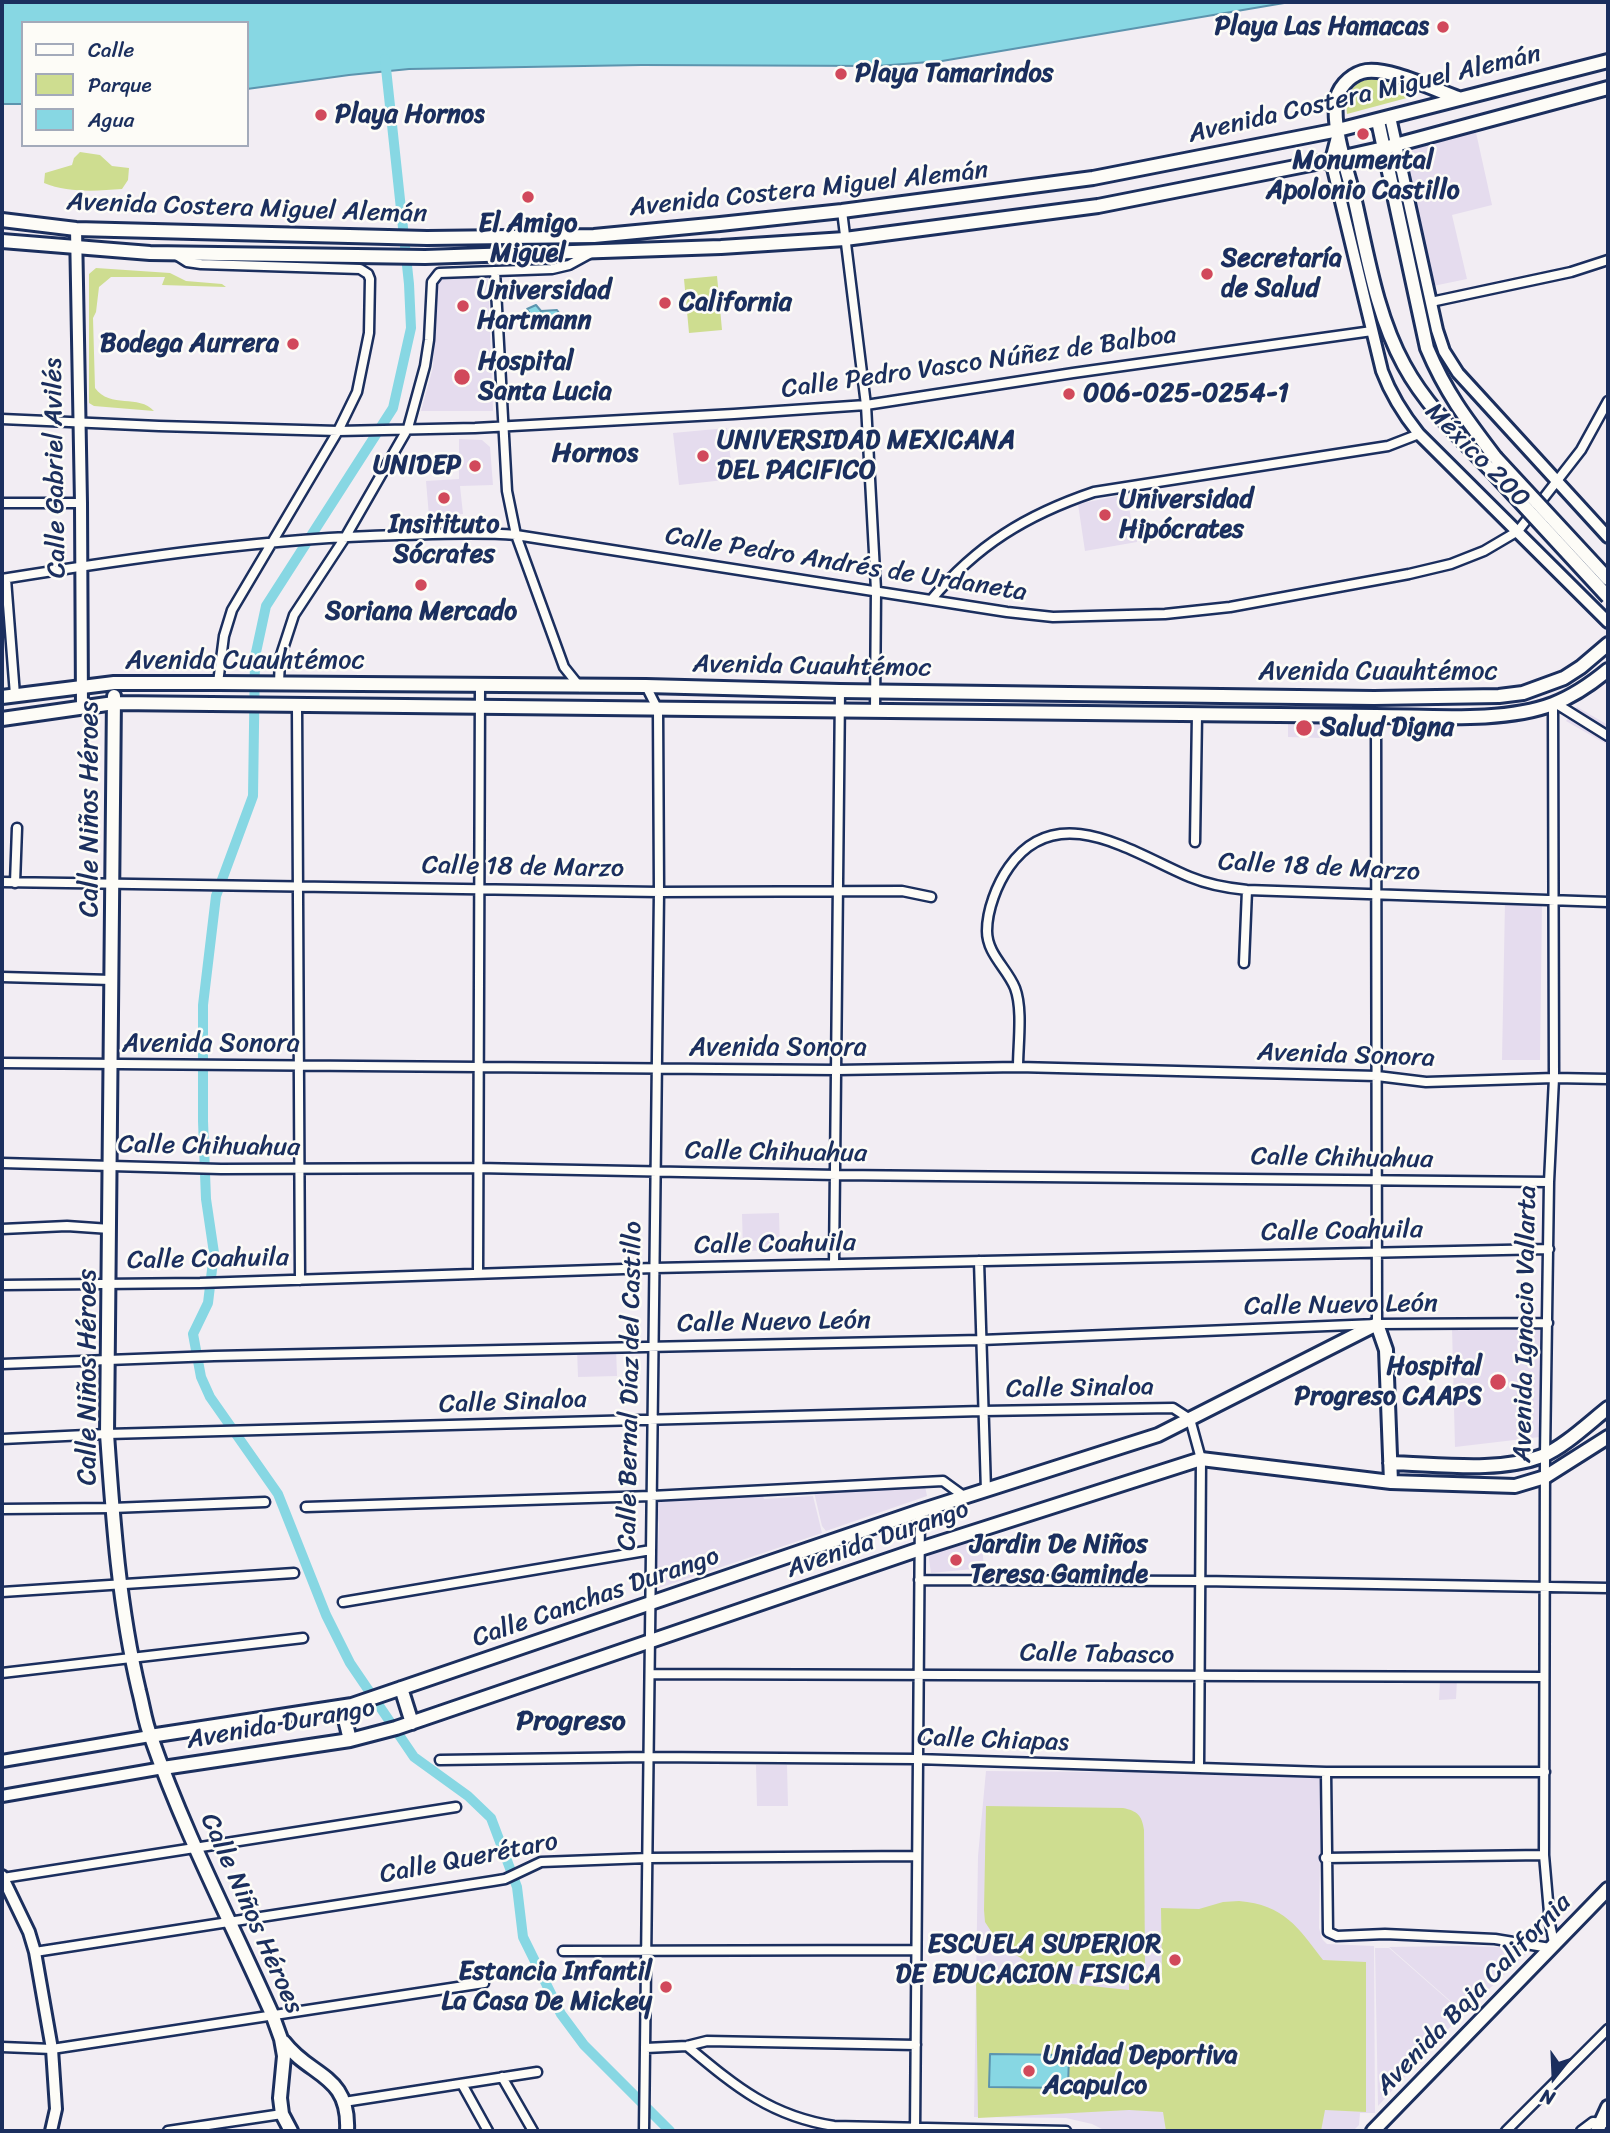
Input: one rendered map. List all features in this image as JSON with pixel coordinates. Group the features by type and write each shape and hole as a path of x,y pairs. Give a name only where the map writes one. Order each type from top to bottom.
{"main road":[{"name":"Avenida Costera Miguel Alemán","path":"2,220 76,229 427,238 594,236 842,211 1093,178 1338,130 1608,61"},
{"path":"1458,98 1382,71 1362,72 1348,80 1339,91 1335,102 1337,158 1386,329 1417,388 1434,411 1492,462"},
{"name":"Avenida Costera Miguel Alemán","path":"2,241 172,254 425,257 721,247 845,239 1098,205 1337,158 1608,88"},
{"path":"1384,119 1427,348 1456,407 1492,462"},
{"name":"México 200","path":"1492,462 1608,579"},
{"name":"México 200","path":"1492,462 1608,597"},
{"name":"Avenida Cuauhtémoc","path":"8,696 114,683 646,686 1374,698 1499,696 1523,693 1564,678 1608,644"},
{"name":"Avenida Cuauhtémoc","path":"2,719 114,703 1197,715 1503,715 1554,704 1575,694 1608,670"},
{"name":"Calle Niños Héroes","path":"114,683 107,1434 120,1585 131,1657 150,1736 196,1848 281,2039 284,2068 280,2098 282,2114 291,2131"},
{"path":"1190,1419 1377,1324 1386,1350 1391,1482"},
{"path":"1390,1463 1512,1464 1545,1455 1608,1408"},
{"name":"Calle Canchas Durango","path":"150,1736 347,1706 920,1511 1158,1435 1190,1419"},
{"name":"Avenida Durango","path":"163,1768 357,1739 396,1728 920,1549 1201,1459 1391,1482 1515,1486 1545,1477 1608,1437"},
{"path":"401,1688 412,1723"},
{"path":"347,1706 357,1739"},
{"name":"Avenida Baja California","path":"1373,2131 1608,1889"},
{"name":"Calle Niños Héroes","path":"281,2039 301,2060 326,2076 344,2102"},
{"path":"284,2068 301,2060"},
{"path":"344,2102 347,2131"},
{"path":"1602,2125 1608,2107"}],"street":[{"name":"México 200","path":"1391,146 1444,351 1458,373 1608,537"},
{"name":"México 200","path":"1337,158 1372,331 1390,393 1419,434 1608,622"},
{"path":"842,211 866,405 876,590 875,710"},
{"name":"Calle Gabriel Avilés","path":"76,229 82,708"},
{"path":"274,683 294,615 345,536 404,428 425,366 434,276 439,273 552,269 569,265 595,251"},
{"path":"172,254 201,264 360,269 368,274 370,279 364,362 357,392 275,542 232,610 223,636 218,683"},
{"path":"1432,302 1572,272 1608,260"},
{"path":"495,271 507,491 516,535 564,667 580,687"},
{"name":"Calle Pedro Vasco Núñez de Balboa","path":"2,419 338,431 734,414 866,405 1372,331"},
{"name":"Calle Pedro Andrés de Urdaneta","path":"4,579 275,542 345,536 487,533 516,535 1053,617 1165,614 1230,607 1409,574 1451,564 1484,551 1518,531 1581,450 1608,401"},
{"path":"931,600 951,576 979,551 1014,526 1059,504 1094,492 1388,446 1419,434"},
{"path":"2,503 81,503"},
{"path":"4,579 8,696"},
{"path":"478,1274 480,686"},
{"name":"Calle Bernal Díaz del Castillo","path":"644,2131 659,892 658,709 646,686"},
{"path":"834,1264 840,691"},
{"path":"1554,704 1608,736"},
{"name":"Avenida Ignacio Vallarta","path":"1552,1945 1544,1855 1544,1677 1549,1182 1554,1077 1554,704"},
{"path":"297,706 300,1280"},
{"path":"1195,842 1197,715"},
{"path":"1376,716 1377,1324"},
{"path":"15,883 16,828"},
{"name":"Calle 18 de Marzo","path":"1018,1067 1018,1003 1015,989 994,956 987,932 989,909 1004,874 1019,852 1035,841 1062,834 1089,835 1113,841 1215,887 1608,902"},
{"name":"Calle 18 de Marzo","path":"2,882 659,892 902,891 931,897"},
{"path":"1244,963 1247,890"},
{"path":"2,976 112,980"},
{"name":"Avenida Sonora","path":"2,1063 478,1069 836,1070 1018,1067 1377,1076 1426,1082 1554,1077 1608,1079"},
{"name":"Calle Chihuahua","path":"2,1163 192,1169 477,1168 836,1175 1549,1182"},
{"path":"2,1229 66,1226 110,1229"},
{"name":"Calle Coahuila","path":"2,1285 200,1283 654,1268 1549,1249"},
{"path":"979,1261 986,1491"},
{"name":"Calle Nuevo León","path":"2,1364 214,1356 981,1340 1377,1324 1548,1323"},
{"name":"Calle Sinaloa","path":"2,1439 982,1411 1173,1408 1190,1419"},
{"path":"1190,1419 1201,1459 1199,1768"},
{"path":"306,1507 651,1496 943,1481 966,1498"},
{"path":"2,1508 112,1508 265,1502"},
{"path":"915,2129 915,1856 920,1511"},
{"path":"344,1602 650,1550"},
{"path":"2,1592 294,1573"},
{"path":"919,1580 1202,1581 1608,1588"},
{"path":"2,1673 303,1638"},
{"name":"Calle Tabasco","path":"650,1674 1544,1677"},
{"name":"Calle Canchas Durango","path":"2,1761 150,1736"},
{"name":"Calle Chiapas","path":"440,1760 648,1756 916,1759 1326,1772 1545,1772"},
{"path":"2,1796 163,1768"},
{"path":"1326,1772 1328,1932 1337,1936 1436,1935 1552,1945"},
{"path":"51,2131 56,2099 52,2049 35,1952 29,1932 2,1877 456,1807"},
{"path":"1325,1858 1544,1855"},
{"name":"Calle Querétaro","path":"35,1952 505,1879 541,1862 648,1858 915,1856"},
{"path":"563,1951 915,1950"},
{"path":"2,2047 52,2049 484,1983"},
{"path":"1506,2131 1608,2029"},
{"path":"646,2048 687,2046 708,2041 916,2045"},
{"path":"687,2046 750,2095 778,2111 804,2121 834,2126 1066,2131"},
{"path":"344,2102 537,2072"},
{"path":"502,2077 533,2131"},
{"path":"462,2084 488,2131"},
{"path":"168,2131 282,2114"},
{"path":"1581,2131 1593,2122 1602,2125"}],"shaded area":[{"path":"1475,128 1492,205 1452,215 1467,279 1433,286 1404,147"},
{"path":"488,277 493,411 421,411 433,367 437,279"},
{"name":"UNIVERSIDAD MEXICANA DEL PACIFICO","path":"727,428 733,479 679,485 673,433"},
{"path":"459,439 482,440 490,447 493,485 460,486 463,514 429,516 426,481 459,479"},
{"name":"Universidad Hipócrates","path":"1127,494 1132,525 1136,525 1137,542 1085,551 1078,504"},
{"path":"1577,707 1608,725 1608,745 1566,721"},
{"name":"Salud Digna","path":"1288,719 1321,719 1321,738 1288,737"},
{"path":"1505,902 1542,903 1540,1060 1502,1060"},
{"path":"779,1213 780,1250 743,1251 742,1214"},
{"name":"Hospital Progreso CAAPS","path":"1544,1325 1540,1437 1455,1447 1452,1327"},
{"path":"616,1348 617,1376 578,1377 577,1349"},
{"path":"925,1486 927,1496 826,1531 822,1526 814,1492"},
{"path":"763,1496 764,1499 813,1496 822,1533 656,1589 659,1524 654,1498"},
{"name":"Jardin De Niños Teresa Gaminde","path":"981,1533 984,1568 931,1573 928,1552"},
{"path":"1440,1680 1457,1680 1456,1699 1439,1700"},
{"path":"756,1765 787,1765 788,1806 757,1806"},
{"name":"ESCUELA SUPERIOR DE EDUCACION FISICA","path":"986,1771 1321,1774 1319,1928 1322,1939 1327,1944 1374,1946 1375,2113 1360,2113 1359,2125 1353,2131 1106,2131 1092,2124 1066,2118 974,2117 978,1856"},
{"path":"1389,1947 1528,1948 1529,1951 1464,2013"},
{"path":"1375,1948 1389,1948 1463,2013 1378,2106"}],"green space":[{"path":"1376,78 1418,95 1347,114 1348,100 1353,88 1362,81"},
{"path":"80,152 100,155 112,166 129,168 128,180 122,189 73,190 44,183 45,173 72,165"},
{"path":"96,268 170,273 186,281 222,284 226,287 162,285 165,277 111,277 99,287 93,318 95,388 108,398 141,403 154,411 94,406 89,403 89,274"},
{"path":"717,276 722,330 689,333 684,279"},
{"path":"986,1806 1123,1808 1138,1814 1144,1830 1145,1968 1032,1965 1000,1945 985,1922"},
{"path":"1223,1902 1255,1903 1279,1913 1306,1937 1323,1960 1366,1962 1366,2112 1325,2110 1321,2131 1166,2131 1163,2112 1129,2110 978,2118 976,1974 1129,1990 1129,1974 1162,1973 1161,1908 1199,1909"}],"water":[{"path":"2,2 1290,2 942,61 878,66 642,65 409,69 248,89 248,21 21,21 21,104 2,104"},
{"path":"536,305 541,311 557,310 557,319 535,321 527,309"},
{"name":"Unidad Deportiva Acapulco","path":"990,2054 1069,2055 1068,2088 989,2087"}],"waterway":[{"path":"385,59 409,284 411,328 393,408 266,606 255,657 253,796 216,896 203,1005 206,1199 214,1253 208,1303 193,1334 201,1377 210,1397 278,1494 326,1615 350,1663 414,1757 468,1796 491,1818 517,1887 523,1937 561,2014 584,2045 670,2131"}],"place":[{"name":"Playa Las Hamacas","path":"1443,27"},
{"name":"Playa Tamarindos","path":"841,74"},
{"name":"Playa Hornos","path":"321,115"},
{"name":"Monumental Apolonio Castillo","path":"1363,134"},
{"name":"El Amigo Miguel","path":"528,197"},
{"name":"Secretaría de Salud","path":"1207,274"},
{"name":"California","path":"665,303"},
{"name":"Universidad Hartmann","path":"463,306"},
{"name":"Bodega Aurrera","path":"293,344"},
{"name":"Hospital Santa Lucia","path":"462,377"},
{"name":"006-025-0254-1","path":"1069,394"},
{"name":"UNIVERSIDAD MEXICANA DEL PACIFICO","path":"703,456"},
{"name":"UNIDEP","path":"475,466"},
{"name":"Insitituto Sócrates","path":"444,498"},
{"name":"Universidad Hipócrates","path":"1105,515"},
{"name":"Soriana Mercado","path":"421,585"},
{"name":"Salud Digna","path":"1304,728"},
{"name":"Hospital Progreso CAAPS","path":"1498,1382"},
{"name":"Jardin De Niños Teresa Gaminde","path":"956,1560"},
{"name":"ESCUELA SUPERIOR DE EDUCACION FISICA","path":"1175,1960"},
{"name":"Estancia Infantil La Casa De Mickey","path":"666,1987"},
{"name":"Unidad Deportiva Acapulco","path":"1029,2071"}],"district":[{"name":"Hornos","path":"595,454"},
{"name":"Progreso","path":"571,1722"}]}
